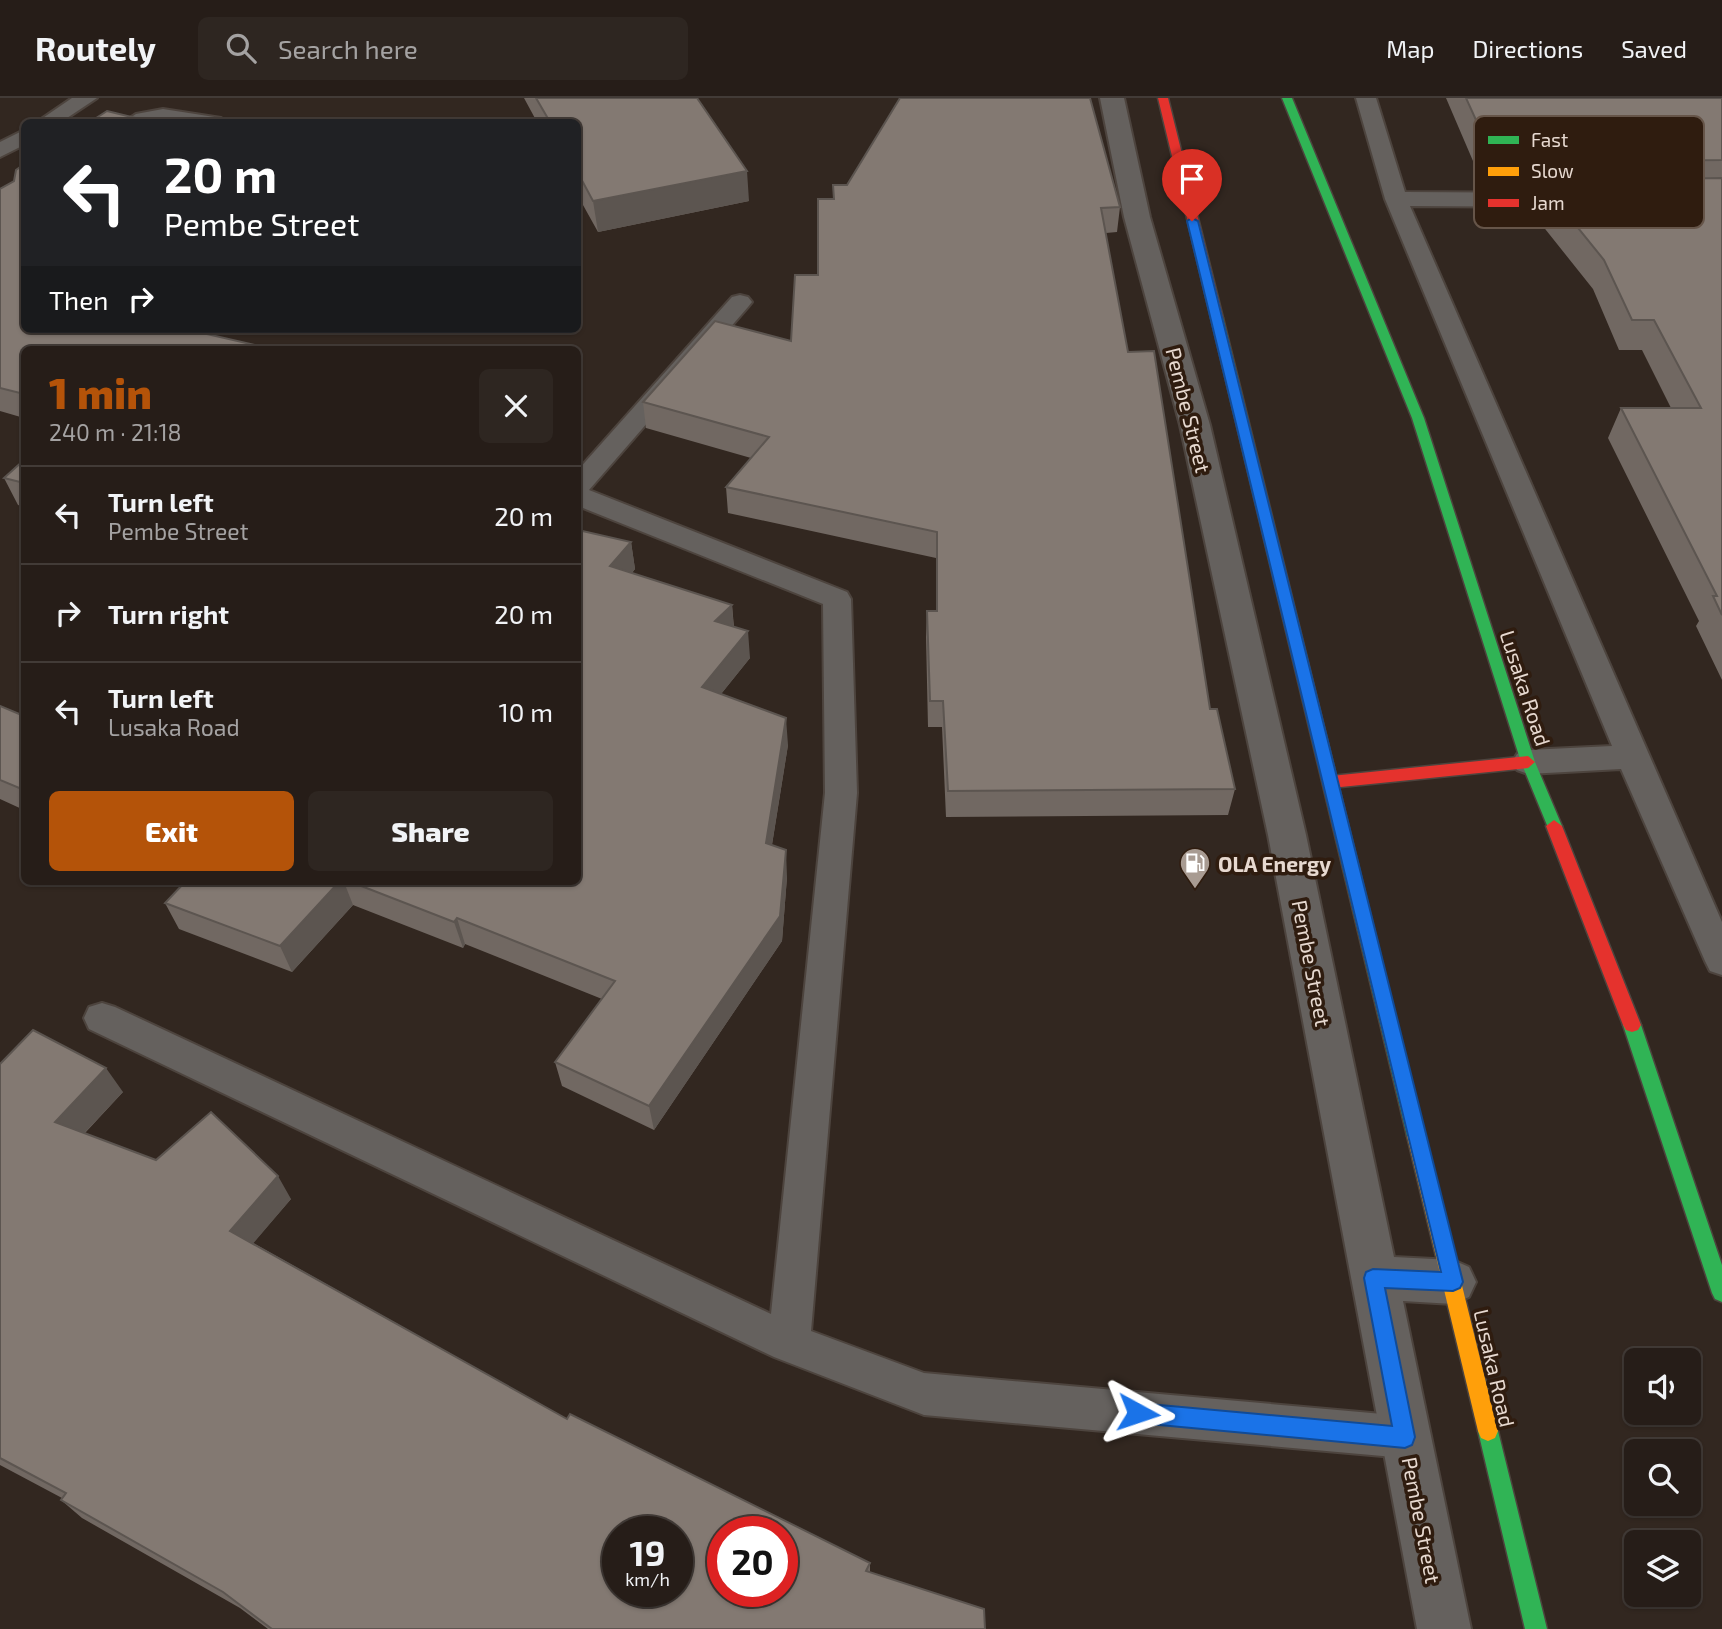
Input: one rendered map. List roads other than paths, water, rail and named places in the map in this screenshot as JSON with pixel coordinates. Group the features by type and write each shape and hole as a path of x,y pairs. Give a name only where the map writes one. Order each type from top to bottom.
{"main road":[{"name":"Lusaka Road","path":"1163,98 1536,1629"},
{"name":"Lusaka Road","path":"1287,98 1418,418 1528,762 1625,1005 1722,1293"},
{"path":"1331,782 1528,762"}],"street":[{"name":"Pembe Street","path":"1112,98 1137,217 1195,425 1287,835 1444,1629"},
{"path":"1373,1278 1453,1282"}],"lane":[{"path":"52,119 88,98"},
{"path":"1366,98 1396,199 1722,961"},
{"path":"153,119 179,115 199,119"},
{"path":"0,151 21,138"},
{"path":"1396,199 1474,199"},
{"path":"581,483 740,302"},
{"path":"581,497 837,599 841,793 789,1343"},
{"path":"1528,762 1633,757"},
{"path":"102,1018 789,1343 924,1394 1405,1437"}],"place":[{"name":"OLA Energy","path":"1195,890"}]}
